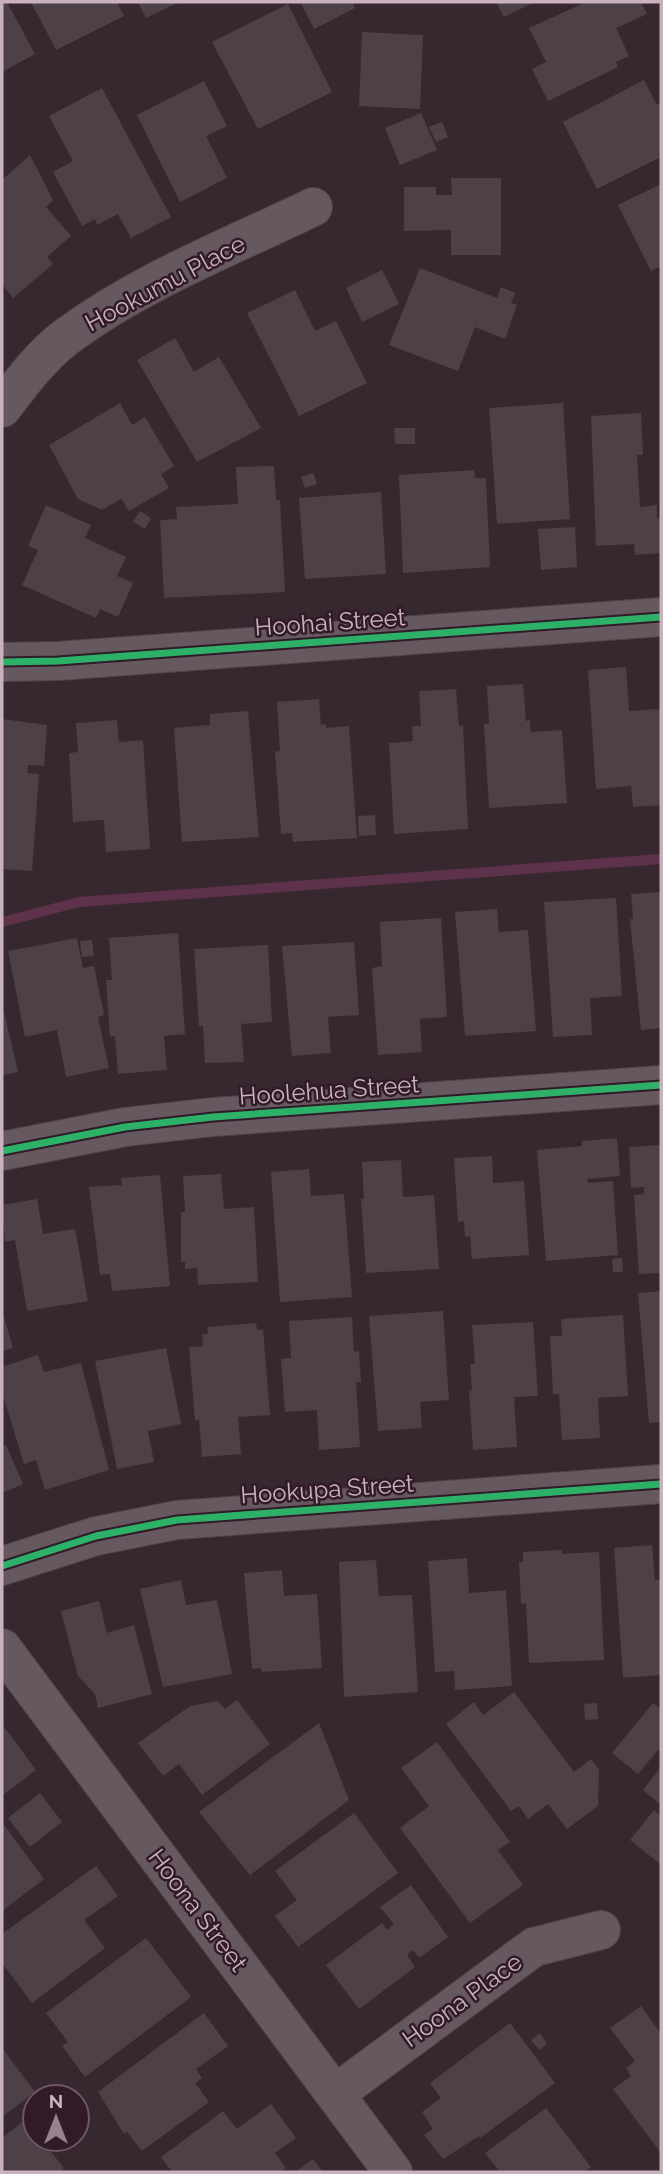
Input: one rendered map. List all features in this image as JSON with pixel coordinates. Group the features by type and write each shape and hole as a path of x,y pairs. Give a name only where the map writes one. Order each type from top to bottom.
{"street":[{"name":"Hookumu Place","path":"2,408 34,367 65,338 124,299 313,207"},
{"name":"Hoohai Street","path":"2,662 72,660 661,617"},
{"name":"Hoolehua Street","path":"2,1151 125,1127 213,1118 661,1085"},
{"name":"Hookupa Street","path":"2,1566 96,1536 177,1520 661,1484"},
{"name":"Hoona Street","path":"2,1648 393,2172"},
{"name":"Hoona Place","path":"335,2094 534,1947 601,1930"}],"building":[{"path":"2,2 7,2 35,54 2,72"},
{"path":"31,2 117,2 124,16 56,50"},
{"path":"138,2 179,2 146,18"},
{"path":"303,2 352,2 355,8 314,29"},
{"path":"496,2 535,2 504,17"},
{"path":"586,2 641,2 647,14 616,28 629,56 616,62 618,67 548,101 532,69 546,62 529,28"},
{"path":"288,4 332,92 258,129 212,42"},
{"path":"362,32 423,35 420,109 359,106"},
{"path":"644,80 657,105 661,103 661,157 597,189 563,122"},
{"path":"204,81 227,126 206,136 227,178 180,202 137,115"},
{"path":"102,88 171,217 131,238 118,214 97,225 95,219 82,226 53,172 73,161 49,116"},
{"path":"421,113 437,150 400,165 385,128"},
{"path":"442,122 448,137 436,142 429,127"},
{"path":"30,155 53,200 46,207 71,236 47,257 53,264 13,298 2,284 2,180"},
{"path":"451,178 501,178 501,255 451,255 451,230 404,231 404,187 436,187 436,195 452,195"},
{"path":"661,184 661,266 651,271 618,205"},
{"path":"420,268 497,298 501,287 515,293 511,303 517,305 505,339 475,327 458,371 389,345"},
{"path":"382,270 399,304 362,322 346,288"},
{"path":"295,290 315,331 336,321 367,383 299,416 247,313"},
{"path":"175,338 194,372 219,357 261,428 197,462 137,360"},
{"path":"120,403 132,425 145,417 174,466 161,474 169,488 129,511 121,499 102,510 78,499 49,445"},
{"path":"563,403 570,519 497,524 489,408"},
{"path":"641,413 643,455 637,455 640,507 657,505 657,518 661,518 661,553 635,555 634,544 596,546 591,416"},
{"path":"394,428 415,428 415,444 395,444"},
{"path":"274,466 276,500 280,500 285,592 164,598 160,520 177,519 176,507 238,504 236,467"},
{"path":"474,470 475,478 486,478 490,567 403,573 399,475"},
{"path":"313,473 317,484 305,488 301,477"},
{"path":"381,492 386,574 305,579 299,498"},
{"path":"46,505 91,525 85,538 126,557 117,576 133,583 118,617 100,609 96,618 22,585 38,550 28,546"},
{"path":"140,511 151,518 145,529 133,522"},
{"path":"575,527 577,567 541,570 538,529"},
{"path":"626,667 629,711 661,709 661,805 633,807 631,786 596,789 588,670"},
{"path":"523,684 526,721 530,720 531,732 562,730 567,803 489,808 484,724 489,724 487,686"},
{"path":"456,689 459,726 463,725 468,829 394,834 389,743 413,741 412,726 421,726 419,691"},
{"path":"319,699 321,725 326,724 326,728 349,726 357,838 293,842 292,833 281,834 275,752 280,751 277,702"},
{"path":"248,711 259,837 182,842 174,728 210,725 210,714"},
{"path":"2,719 47,725 44,766 28,765 27,773 39,774 32,871 2,869"},
{"path":"117,720 119,742 143,740 150,849 106,852 104,820 73,822 69,753 78,752 76,723"},
{"path":"375,815 376,835 359,836 358,816"},
{"path":"661,892 661,1028 641,1030 630,919 633,919 631,894"},
{"path":"616,898 622,996 590,998 592,1035 553,1037 544,902"},
{"path":"497,909 499,932 528,930 536,1031 465,1036 455,912"},
{"path":"441,918 447,1017 420,1019 422,1052 378,1055 372,968 382,966 380,922"},
{"path":"178,933 185,1034 164,1036 167,1070 118,1074 115,1036 110,1037 106,980 112,980 109,938"},
{"path":"77,938 83,968 94,966 104,1015 98,1017 109,1068 66,1077 57,1030 25,1037 8,951"},
{"path":"92,940 94,956 82,957 80,941"},
{"path":"354,942 359,1015 328,1017 331,1053 292,1056 282,946"},
{"path":"268,945 272,1022 241,1024 244,1062 205,1063 203,1026 199,1026 194,949"},
{"path":"2,1003 18,1072 2,1075"},
{"path":"617,1138 620,1176 587,1179 588,1183 613,1181 618,1255 546,1261 537,1150 582,1146 582,1141"},
{"path":"661,1145 661,1273 639,1274 634,1195 644,1194 644,1187 631,1188 629,1147"},
{"path":"492,1156 493,1183 524,1181 529,1255 472,1259 470,1236 465,1237 464,1221 458,1222 454,1158"},
{"path":"401,1160 403,1197 434,1195 439,1269 366,1273 361,1199 364,1199 362,1162"},
{"path":"309,1169 311,1196 344,1194 352,1297 280,1302 271,1172"},
{"path":"221,1174 224,1209 254,1207 258,1282 198,1285 197,1268 185,1269 185,1262 181,1262 181,1212 185,1212 183,1176"},
{"path":"160,1175 170,1286 112,1291 110,1274 100,1275 89,1187 122,1185 121,1178"},
{"path":"37,1199 43,1234 75,1229 88,1301 27,1311 15,1240 5,1242 2,1205"},
{"path":"622,1258 623,1272 613,1272 612,1259"},
{"path":"661,1291 661,1422 649,1423 638,1293"},
{"path":"2,1310 13,1348 2,1351"},
{"path":"443,1311 449,1400 420,1402 422,1428 378,1431 369,1316"},
{"path":"623,1315 628,1396 598,1398 600,1438 562,1440 559,1394 553,1394 550,1336 562,1336 561,1319"},
{"path":"352,1317 354,1352 359,1351 361,1382 356,1382 360,1447 319,1450 317,1410 285,1412 281,1359 291,1358 289,1321"},
{"path":"533,1322 538,1396 514,1397 517,1447 473,1450 469,1390 472,1390 470,1364 475,1364 472,1325"},
{"path":"256,1323 257,1330 263,1329 270,1415 238,1417 241,1454 202,1457 199,1420 195,1421 189,1347 203,1346 202,1334 208,1334 207,1327"},
{"path":"166,1348 181,1424 148,1431 154,1462 117,1469 95,1361"},
{"path":"38,1355 44,1372 81,1363 109,1470 45,1490 36,1460 24,1464 2,1392 2,1367"},
{"path":"6,1445 23,1484 2,1493 2,1447"},
{"path":"652,1545 655,1580 661,1580 661,1675 623,1678 614,1548"},
{"path":"562,1550 562,1554 599,1552 604,1660 529,1663 526,1603 521,1604 519,1562 523,1562 523,1552"},
{"path":"467,1558 469,1593 506,1590 512,1686 455,1690 454,1671 435,1672 428,1561"},
{"path":"376,1560 379,1596 412,1595 418,1692 344,1697 339,1562"},
{"path":"282,1570 284,1596 317,1594 322,1668 262,1672 261,1668 252,1669 244,1573"},
{"path":"181,1580 186,1605 217,1600 232,1674 163,1687 140,1589"},
{"path":"99,1601 107,1633 134,1625 152,1694 98,1708 95,1694 78,1676 61,1611"},
{"path":"514,1692 574,1772 591,1759 599,1770 598,1806 567,1829 548,1804 528,1819 519,1806 511,1811 446,1724 474,1702 483,1715"},
{"path":"237,1700 270,1744 202,1795 179,1764 163,1776 138,1743 190,1706 218,1701 225,1709"},
{"path":"597,1703 598,1719 585,1720 584,1704"},
{"path":"653,1703 661,1709 661,1752 658,1750 638,1774 612,1753"},
{"path":"319,1723 349,1800 250,1875 199,1812"},
{"path":"2,1724 36,1770 2,1796"},
{"path":"437,1742 510,1842 498,1850 523,1885 470,1923 400,1828 429,1806 401,1768"},
{"path":"661,1767 661,1805 643,1790"},
{"path":"40,1793 62,1822 30,1847 8,1818"},
{"path":"654,1810 661,1816 660,1864 630,1840"},
{"path":"354,1813 398,1873 298,1947 275,1916 297,1900 275,1871"},
{"path":"2,1822 44,1879 2,1911"},
{"path":"96,1866 118,1896 84,1920 105,1948 32,2003 2,1963 2,1934"},
{"path":"411,1885 448,1937 419,1958 413,1950 407,1955 415,1967 359,2009 326,1965 382,1923 387,1930 394,1924 380,1907"},
{"path":"146,1938 191,1997 85,2077 62,2046 68,2042 46,2013"},
{"path":"641,2006 661,2034 661,2153 613,2089 631,2076 626,2068 635,2061 610,2028"},
{"path":"204,2013 228,2046 196,2069 202,2078 195,2083 209,2102 142,2151 127,2132 124,2134 98,2092"},
{"path":"510,2023 555,2083 480,2138 479,2136 443,2159 424,2135 433,2129 422,2112 441,2098 430,2083"},
{"path":"540,2033 547,2044 539,2050 531,2040"},
{"path":"2,2048 28,2083 21,2083 21,2103 2,2117"},
{"path":"271,2104 296,2138 275,2153 286,2168 280,2172 172,2172 161,2157 223,2111 237,2129"},
{"path":"546,2108 591,2167 584,2172 500,2172 485,2153"},
{"path":"21,2123 21,2153 52,2153 64,2168 59,2172 2,2172 2,2138"},
{"path":"313,2159 323,2172 295,2172"}],"waterway":[{"path":"2,922 79,902 661,859"}],"cycle path":[{"path":"2,662 58,661 661,617"},
{"path":"2,1151 125,1127 213,1117 661,1085"},
{"path":"2,1566 96,1536 177,1520 661,1484"}]}
